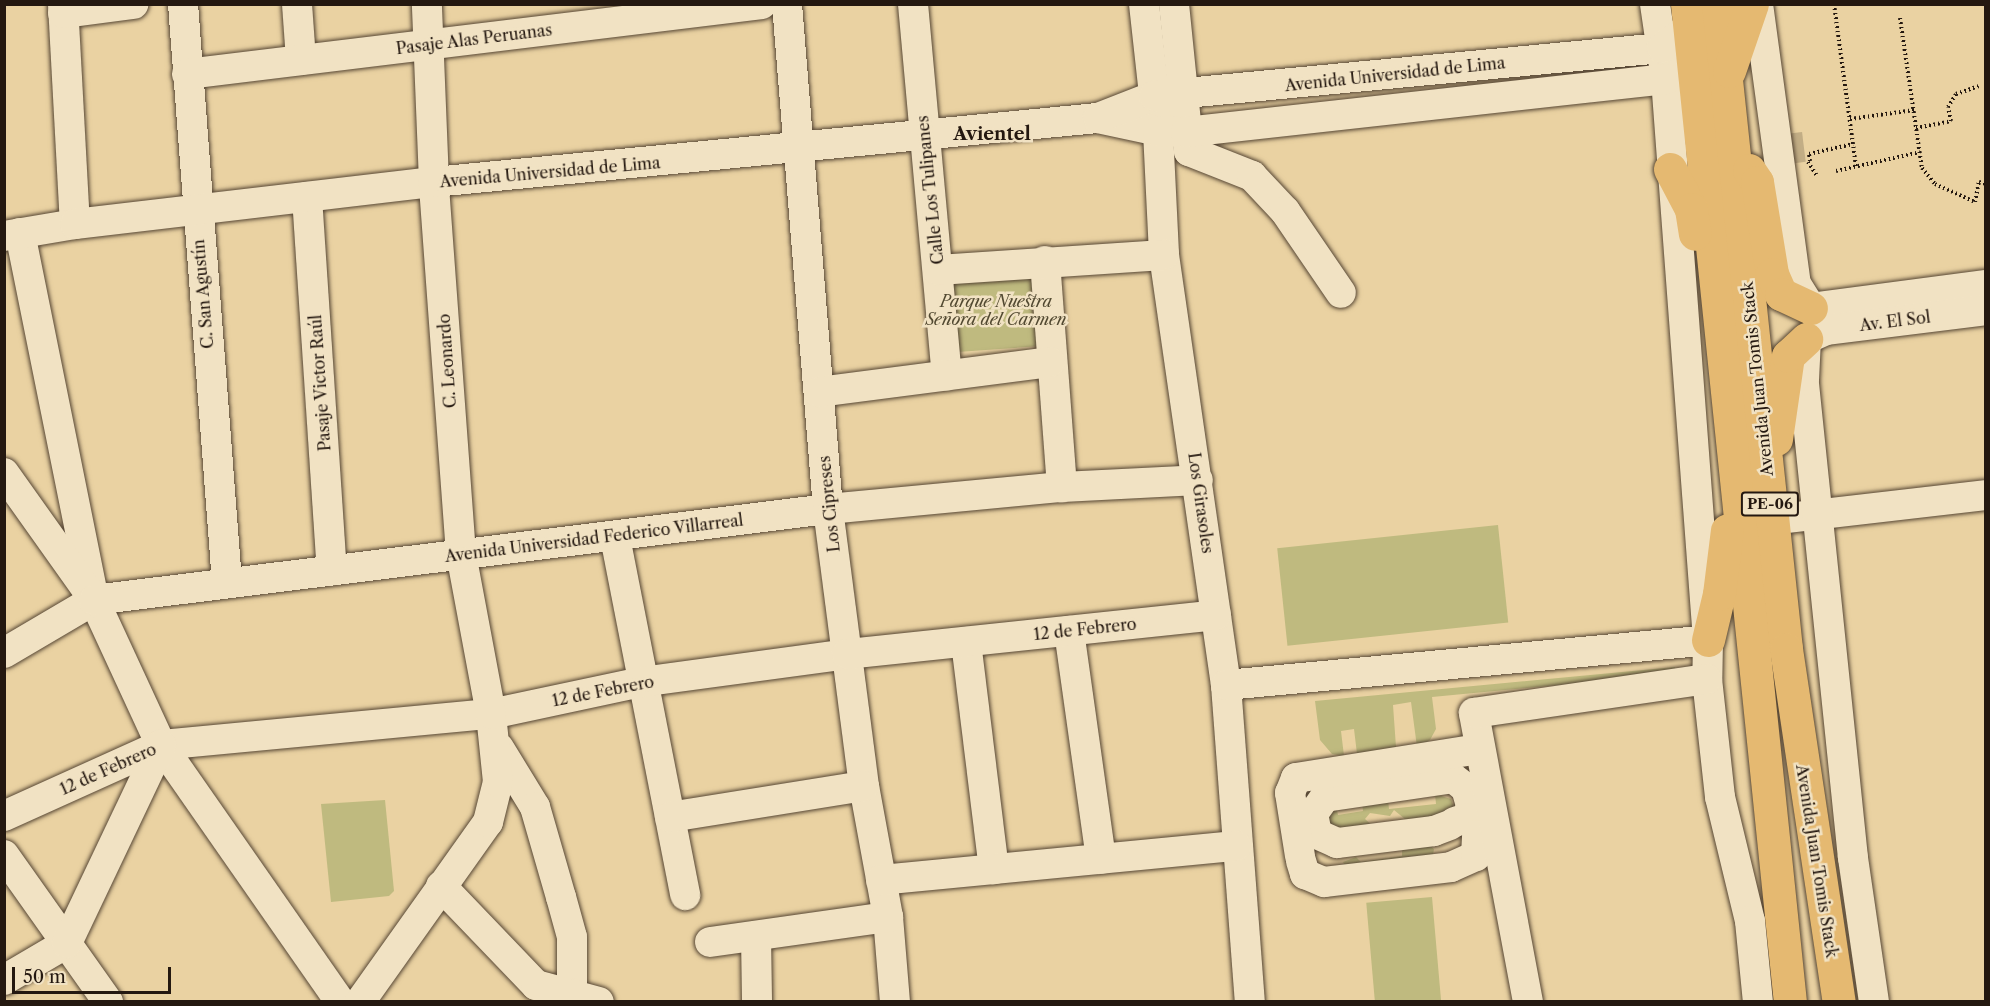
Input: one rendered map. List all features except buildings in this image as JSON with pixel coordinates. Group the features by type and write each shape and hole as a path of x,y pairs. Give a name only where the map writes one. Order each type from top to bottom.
{"main road":[{"name":"Avenida Juan Tomis Stack","path":"1718,4 1768,473 1771,520 1803,777 1839,1002"},
{"path":"1726,78 1752,4"},
{"name":"Avenida Juan Tomis Stack","path":"1688,16 1790,1002"},
{"path":"1740,40 1757,182 1773,274 1781,294 1808,324 1788,356 1779,426 1768,473"},
{"path":"1732,142 1757,182"},
{"path":"1670,169 1691,209 1725,390"},
{"path":"1708,640 1726,548 1732,450"}],"street":[{"path":"75,224 63,9 133,4"},
{"name":"C. San Agustín","path":"183,4 196,210 227,583"},
{"path":"297,4 301,60"},
{"name":"C. Leonardo","path":"360,1002 488,822 498,782 493,727 461,554 434,182 426,45 427,4"},
{"name":"Pasaje Alas Peruanas","path":"187,74 762,4"},
{"name":"Los Cipreses","path":"788,4 802,148 828,509 864,786 888,917 895,1002"},
{"name":"Calle Los Tulipanes","path":"913,4 947,375"},
{"name":"Los Girasoles","path":"1144,4 1168,95 1172,131 1164,255 1226,685 1236,846 1250,1002"},
{"path":"1168,95 1174,4"},
{"path":"1655,4 1666,79 1670,169 1708,640 1707,679 1719,797 1750,921 1758,1002"},
{"path":"1758,4 1796,156 1796,284 1808,324 1804,380 1853,858 1874,1002"},
{"path":"1662,48 1688,16"},
{"name":"Avenida Universidad de Lima","path":"13,235 75,224 434,182 924,137 1098,118 1168,95 1662,48"},
{"name":"Avenida Universidad de Lima","path":"1098,118 1172,131 1666,79"},
{"path":"1172,131 1189,151 1252,176 1285,211 1341,293"},
{"name":"Pasaje Victor Raúl","path":"307,197 332,570"},
{"path":"13,235 94,600"},
{"path":"938,270 1045,261 1164,255"},
{"path":"1045,261 1050,362 1062,487"},
{"name":"Av. El Sol","path":"1808,324 1986,285"},
{"name":"Av. El Sol","path":"1808,324 1826,330 1986,310"},
{"path":"819,392 1050,362"},
{"name":"Avenida Universidad Federico Villarreal","path":"4,653 94,600 828,509 1062,487 1198,480"},
{"path":"8,484 94,600 161,745 340,1002"},
{"path":"1771,520 1986,495"},
{"path":"615,537 641,682 685,895"},
{"name":"12 de Febrero","path":"4,816 161,745 493,727 641,682 847,654 1216,615"},
{"path":"1069,631 1101,860"},
{"path":"1226,685 1708,640"},
{"path":"966,642 994,869"},
{"path":"1528,1002 1474,713 1707,679"},
{"path":"441,886 536,985 580,999 572,937 535,807 493,727"},
{"path":"4,980 67,943 161,745"},
{"path":"1314,855 1290,793 1296,778 1480,749"},
{"path":"1453,778 1466,788 1470,813 1456,840 1324,882 1305,874 1314,855 1317,834 1313,814 1325,797 1453,778"},
{"path":"670,817 864,786"},
{"path":"1314,855 1350,842 1434,831 1500,859"},
{"path":"881,880 1236,846"},
{"path":"4,855 108,1002"},
{"path":"710,942 888,917"},
{"path":"756,936 757,1002"}],"path":[{"path":"1834,4 1856,167"},
{"path":"1900,18 1922,168 1935,184 1975,202 1978,182 1986,184"},
{"path":"1916,128 1951,121 1948,106 1956,94 1979,86"},
{"path":"1850,119 1914,110"},
{"path":"1829,143 1830,149"},
{"path":"1796,156 1853,144"},
{"path":"1836,171 1920,152"},
{"path":"1796,156 1813,176 1816,176"}],"green space":[{"name":"Parque Nuestra Señora del Carmen","path":"1039,269 1044,346 954,352 948,275"},
{"path":"1498,525 1508,622 1287,646 1277,548"},
{"path":"1675,667 1675,674 1432,697 1436,729 1430,740 1417,747 1411,702 1393,705 1396,747 1357,754 1354,729 1341,731 1344,756 1332,754 1320,740 1315,701"},
{"path":"1435,794 1451,799 1455,811 1411,824 1394,810 1390,816 1370,813 1365,819 1375,828 1329,828 1325,814 1336,806 1338,815 1363,811 1362,803 1388,800 1389,809 1436,804"},
{"path":"385,800 394,891 389,896 331,902 321,804"},
{"path":"1430,846 1434,849 1433,855 1345,866 1343,862 1356,857 1361,862 1402,856 1402,850"},
{"path":"1432,897 1441,1001 1375,1002 1366,903"}],"tunnel":[{"path":"1787,149 1804,147"}],"district":[{"name":"Avientel","path":"992,134"}]}
